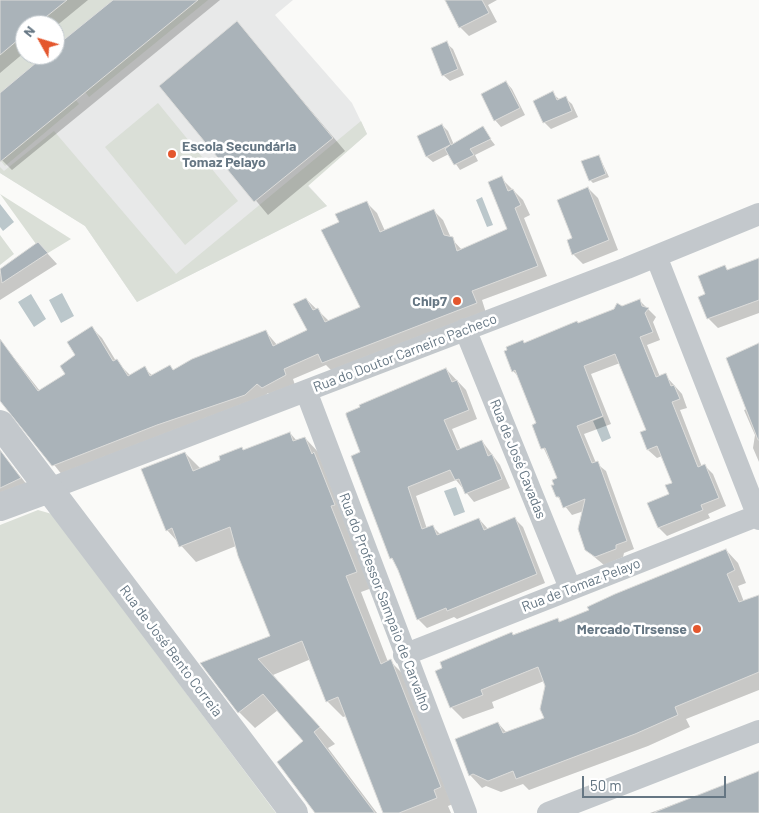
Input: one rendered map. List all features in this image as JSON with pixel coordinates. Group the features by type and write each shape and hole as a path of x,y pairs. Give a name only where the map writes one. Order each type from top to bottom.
{"street":[{"name":"Rua do Doutor Carneiro Pacheco","path":"49,489 656,256 759,214"},
{"path":"656,256 759,516"},
{"name":"Rua de José Cavadas","path":"465,329 570,588"},
{"name":"Rua do Professor Sampaio de Carvalho","path":"306,391 404,655 466,813"},
{"name":"Rua de José Bento Correia","path":"0,424 294,813"},
{"path":"0,507 49,489"},
{"name":"Rua de Tomaz Pelayo","path":"404,655 570,588 759,516"},
{"path":"548,813 599,804 759,732"}],"shaded area":[{"name":"Escola Secundária Tomaz Pelayo","path":"0,0 293,0 275,15 352,103 367,134 308,185 327,206 137,302 85,226 0,173"},
{"path":"67,0 113,0 65,39 65,15 48,15"},
{"path":"198,0 208,0 89,97 79,84 87,90"},
{"path":"15,42 15,65 33,65 0,93 0,55"},
{"path":"69,92 79,104 5,166 1,161"},
{"path":"158,103 238,201 185,245 105,147"},
{"path":"361,121 367,134 308,186 327,206 137,302 85,226 0,173 0,167 4,171 54,131 176,274"},
{"path":"0,194 71,239 48,253 38,242 36,244"},
{"path":"482,197 493,225 487,227 476,200"},
{"path":"0,204 14,222 3,231 0,227"},
{"path":"0,235 14,254 0,265"},
{"path":"62,293 74,316 61,323 49,300"},
{"path":"31,294 46,319 34,327 18,302"},
{"path":"603,417 611,438 602,442 593,421"},
{"path":"456,487 465,512 454,516 444,491"},
{"path":"38,510 52,514 276,813 0,813 0,525"}],"building":[{"path":"0,0 67,0 48,15 15,15 15,42 0,55"},
{"path":"113,0 198,0 0,162 0,93 33,65 65,65 65,39"},
{"path":"445,0 482,0 489,13 459,28"},
{"path":"237,21 333,138 254,202 159,86"},
{"path":"447,41 458,69 442,76 431,48"},
{"path":"506,81 520,108 494,121 481,94"},
{"path":"553,91 557,100 566,96 572,111 543,123 533,101"},
{"path":"442,124 451,145 483,126 491,139 470,149 474,155 454,165 445,149 450,145 426,157 417,136"},
{"path":"599,155 606,174 589,181 581,161"},
{"path":"502,176 508,191 513,189 521,205 515,208 538,266 472,291 477,303 322,363 318,354 284,369 286,375 262,388 257,384 245,395 157,425 52,466 0,401 0,339 38,391 65,374 60,366 75,355 67,342 92,326 113,361 117,359 128,376 145,366 150,376 170,365 173,370 192,359 266,330 273,346 307,330 293,304 306,298 313,310 318,308 325,322 360,307 321,230 339,222 335,214 367,201 380,232 434,209 444,235 453,237 457,251 507,229 488,182"},
{"path":"588,187 609,240 572,255 567,240 572,238 557,200"},
{"path":"38,242 48,253 2,283 0,269"},
{"path":"759,258 759,300 707,319 698,297 705,294 698,276 725,265 727,270"},
{"path":"640,299 642,306 649,308 645,313 653,332 640,337 656,377 666,373 671,386 674,385 680,399 672,402 698,467 705,464 719,498 701,505 703,510 658,528 647,503 669,494 665,485 672,483 657,446 647,450 640,432 646,430 615,354 584,366 603,416 577,426 592,463 598,461 627,541 616,545 616,549 595,557 585,550 578,529 585,499 563,508 559,497 556,497 551,485 554,485 552,480 557,478 545,448 541,449 532,425 536,423 515,370 512,372 504,351 507,350 506,347 523,340 524,343 577,321 578,323 614,309 617,303 622,306"},
{"path":"759,343 759,440 758,440 726,358"},
{"path":"446,368 452,382 457,380 469,410 444,420 457,450 482,440 488,456 492,454 502,479 465,494 459,479 455,480 450,470 408,487 422,529 433,525 437,535 479,518 484,530 515,517 537,574 447,611 446,608 417,620 398,570 392,558 390,559 351,456 360,452 346,413 360,407 359,405"},
{"path":"290,432 293,441 305,437 312,454 314,452 335,505 331,506 357,572 346,576 381,664 391,659 441,787 434,790 437,798 399,813 383,813 338,697 326,702 302,641 258,659 320,727 314,732 375,813 315,813 277,762 303,741 263,694 238,713 200,663 270,636 238,556 230,527 179,547 172,528 166,531 141,469 185,452 193,471 220,460 219,456 242,447 243,450"},
{"path":"0,450 21,478 0,488"},
{"path":"726,549 735,570 727,574 739,602 759,595 759,672 675,707 678,715 635,734 516,779 513,771 488,781 473,774 469,776 455,739 498,722 503,733 544,718 540,709 545,686 538,667 481,690 483,695 450,708 435,671 442,668 440,662 512,632 513,635 558,618 559,622 589,610 587,607 615,594"},
{"path":"759,771 759,813 655,813 655,812"}],"place":[{"name":"Escola Secundária Tomaz Pelayo","path":"172,154"},
{"name":"Chip7","path":"457,301"},
{"name":"Mercado Tirsense","path":"697,629"}]}
